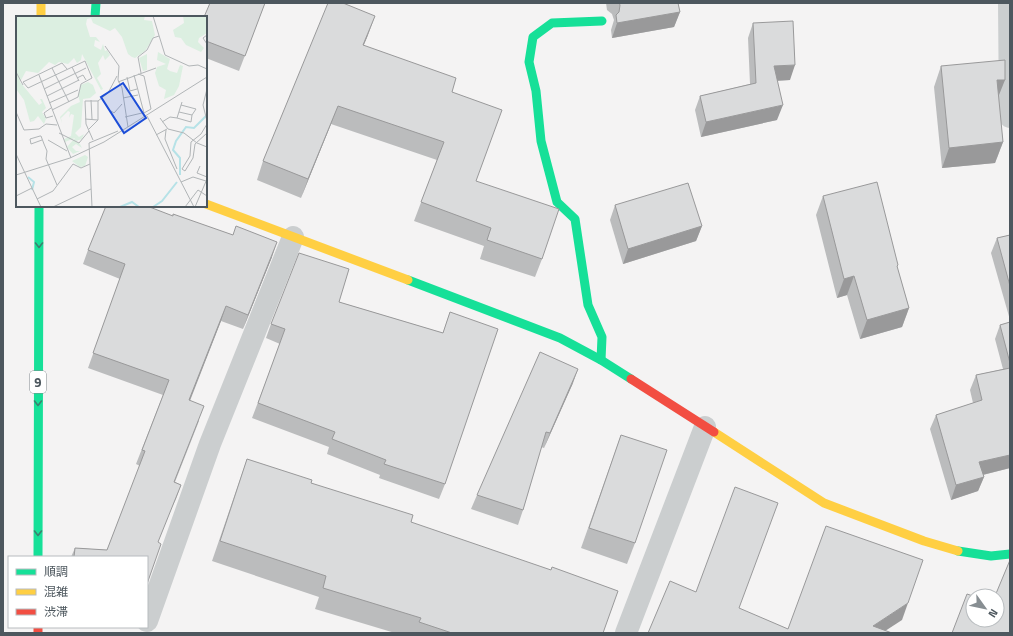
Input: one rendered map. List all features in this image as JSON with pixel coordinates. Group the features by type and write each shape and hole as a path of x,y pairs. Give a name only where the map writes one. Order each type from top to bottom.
{"main road":[{"path":"41,3 41,16"},
{"path":"95,16 96,3"},
{"path":"601,360 602,337 588,305 576,219 557,202 541,141 536,91 529,62 533,37 552,23 602,21"},
{"path":"207,204 560,338 601,360 824,503 924,542 954,551 991,556 1010,554"},
{"name":"9","path":"38,556 39,207"}],"street":[{"path":"1009,3 1010,117"},
{"path":"148,618 210,444 293,237"},
{"path":"626,633 705,427"}],"building":[{"path":"210,3 265,3 245,56 207,41 207,16 204,16"},
{"path":"328,3 343,3 375,16 363,45 456,78 452,92 502,110 476,181 559,209 542,259 487,240 491,228 421,202 444,142 338,106 308,179 263,161"},
{"path":"619,3 678,3 680,12 617,23 616,15 619,12"},
{"path":"793,21 795,65 774,66 783,105 706,122 700,96 756,83 753,23"},
{"path":"1005,60 1005,80 997,80 1003,142 949,148 941,66"},
{"path":"877,182 898,265 897,266 909,308 867,320 854,276 844,279 823,196"},
{"path":"688,183 702,226 628,249 615,205"},
{"path":"106,207 150,207 233,235 236,226 277,242 248,315 226,306 189,400 204,406 174,482 181,485 158,542 161,544 148,581 148,556 74,556 75,548 107,550 145,451 142,450 169,380 93,353 125,264 88,250"},
{"path":"1010,235 1010,286 997,238"},
{"path":"299,253 349,269 339,302 443,333 450,312 498,329 445,484 384,464 386,460 332,439 335,432 258,403 285,329 271,324"},
{"path":"1010,322 1010,363 1000,325"},
{"path":"540,352 578,369 550,433 546,432 523,510 477,495"},
{"path":"1010,368 1010,455 979,462 984,477 956,485 936,415 982,400 976,375"},
{"path":"621,435 667,450 635,543 589,528"},
{"path":"247,459 312,480 311,483 413,515 411,522 551,570 552,567 618,591 603,633 452,633 419,622 421,618 323,588 326,576 220,541"},
{"path":"735,487 778,503 739,608 788,629 826,526 923,560 908,603 873,626 892,633 648,633 670,581 696,592"},
{"path":"1010,560 1010,633 952,633 965,599 965,628 1005,628 1005,588 998,588"}],"traffic: fast":[{"path":"95,16 96,3"},
{"path":"601,360 602,337 588,305 575,219 557,202 541,141 536,91 529,62 533,37 552,23 602,21"},
{"path":"38,556 39,207"},
{"path":"408,280 560,338 601,360 631,379"},
{"path":"958,551 991,556 1010,554"}],"traffic: slow":[{"path":"41,3 41,16"},
{"path":"207,204 408,280"},
{"path":"714,432 824,503 924,541 958,551"}],"traffic: jam":[{"path":"631,379 714,432"},
{"path":"38,628 38,633"}]}
